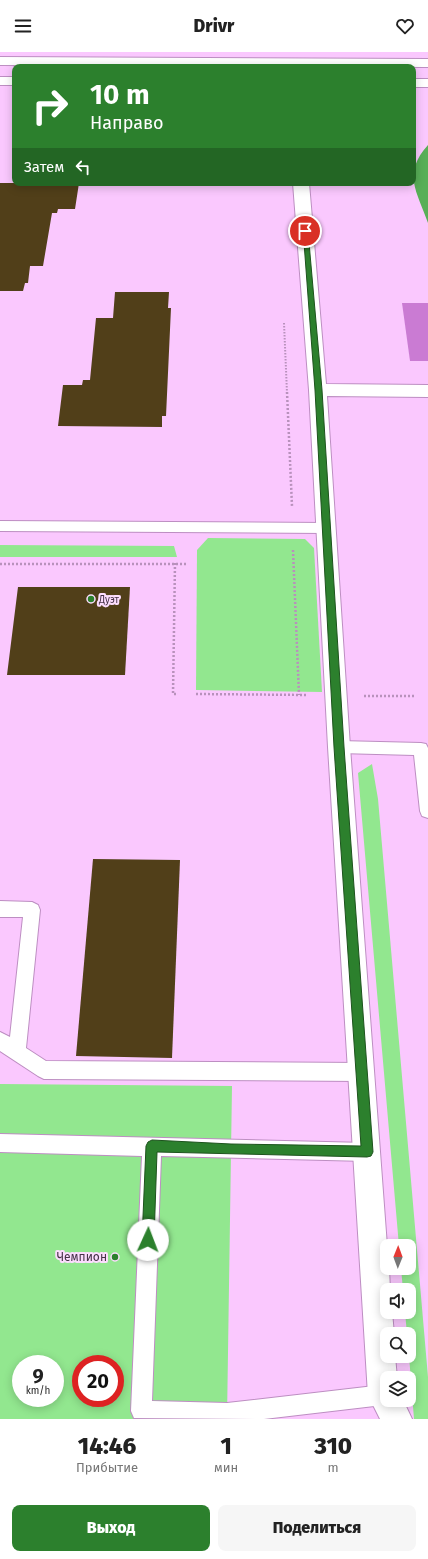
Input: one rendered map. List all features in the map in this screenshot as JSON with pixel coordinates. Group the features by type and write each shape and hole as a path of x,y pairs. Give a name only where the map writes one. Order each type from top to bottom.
{"street":[{"path":"0,61 428,63"},
{"path":"0,81 12,81"},
{"path":"416,83 428,83"},
{"path":"301,186 318,390 339,747 382,1371"},
{"path":"318,390 428,391"},
{"path":"390,1407 397,1419"}],"lane":[{"path":"0,526 326,528"},
{"path":"339,747 421,749 428,811"},
{"path":"0,909 32,910 17,1053"},
{"path":"0,1041 44,1070 362,1072"},
{"path":"0,1143 367,1152"},
{"path":"152,1146 141,1411 227,1413 380,1395"}],"path":[{"path":"284,316 292,512"},
{"path":"293,547 299,695"},
{"path":"175,563 173,694 178,694"},
{"path":"0,564 187,564"},
{"path":"196,694 314,695"},
{"path":"357,696 415,696"}],"green space":[{"path":"428,145 428,223 415,186 416,186 416,163"},
{"path":"208,538 305,539 314,548 322,692 196,690 197,550"},
{"path":"0,545 174,546 177,557 0,557"},
{"path":"372,764 378,799 428,1377 428,1419 414,1419 413,1407 416,1407 416,1371 410,1371 410,1363 416,1363 416,1327 406,1327 406,1319 416,1319 416,1283 402,1283 402,1275 416,1275 416,1239 398,1239 358,773"},
{"name":"Чемпион","path":"0,1084 232,1086 227,1419 0,1419"}],"shaded area":[{"path":"402,303 428,303 428,361 410,361"}],"building":[{"path":"0,183 12,183 12,186 79,186 75,209 58,209 57,213 52,213 43,266 30,266 28,283 25,283 23,291 0,291"},
{"path":"115,292 169,292 168,308 171,308 166,416 162,416 162,427 58,426 63,385 82,385 83,380 90,380 96,318 113,318"},
{"path":"18,587 130,587 125,675 7,675"},
{"path":"93,859 180,860 172,1058 76,1056"}],"place":[{"name":"Дуэт","path":"91,599"},
{"name":"Чемпион","path":"115,1257"}],"route":[{"path":"148,1240 152,1146 367,1152 339,747 318,390 305,231"}]}
